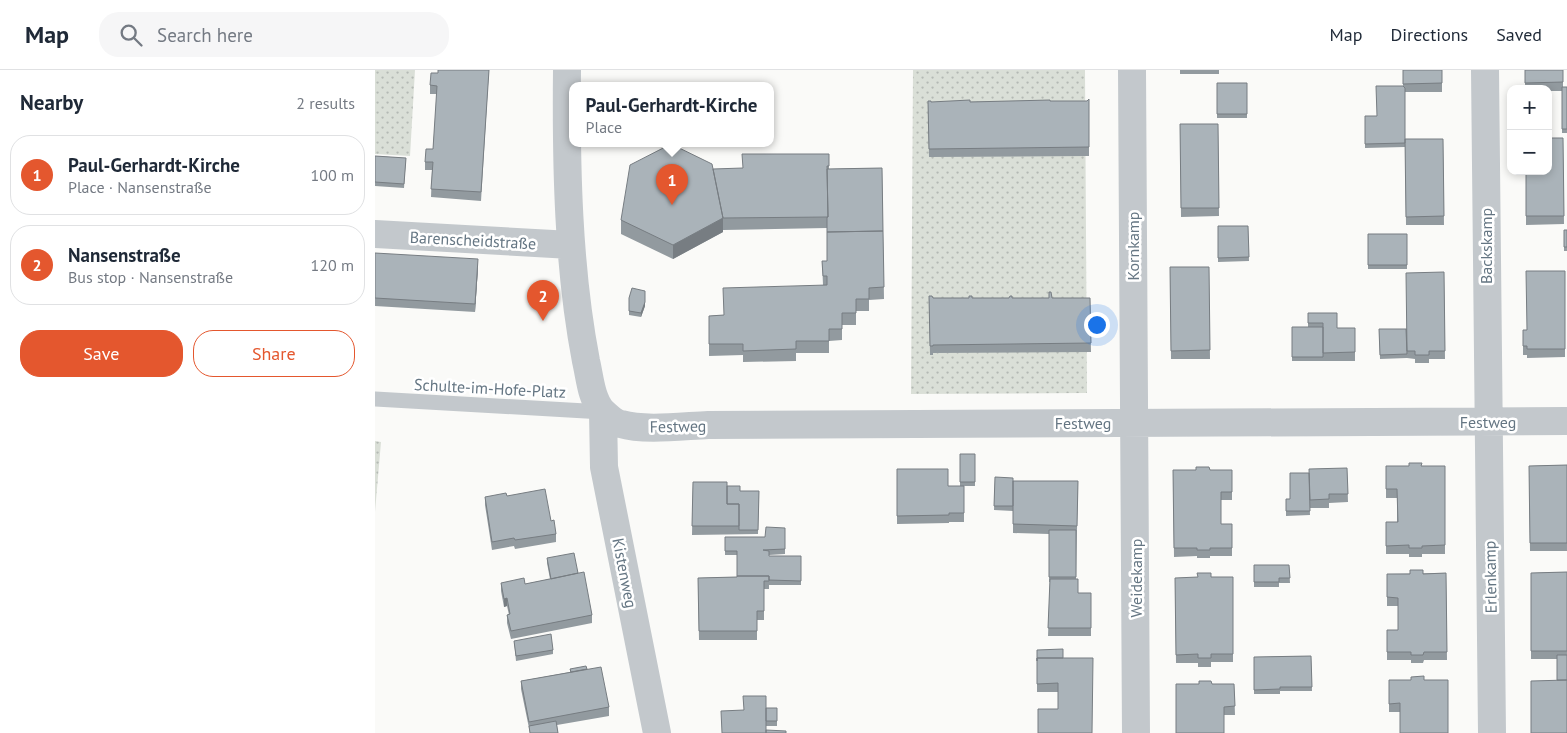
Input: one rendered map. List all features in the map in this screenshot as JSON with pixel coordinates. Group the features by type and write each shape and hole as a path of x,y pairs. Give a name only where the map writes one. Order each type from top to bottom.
{"street":[{"path":"567,70 566,110 571,245 581,332 593,397 603,412"},
{"name":"Kornkamp","path":"1132,70 1135,422"},
{"name":"Backskamp","path":"1485,70 1487,422"},
{"name":"Barenscheidstraße","path":"375,234 571,245"},
{"name":"Festweg","path":"603,412 620,424 648,427 1135,422 1567,421"},
{"name":"Kistenweg","path":"603,412 604,467 657,733"},
{"name":"Weidekamp","path":"1135,422 1136,733"},
{"name":"Erlenkamp","path":"1487,422 1492,733"}],"lane":[{"name":"Schulte-im-Hofe-Platz","path":"375,399 603,412"}],"shaded area":[{"path":"375,70 415,70 410,156 375,154"},
{"path":"913,70 1085,70 1087,393 911,394"},
{"path":"375,441 381,442 375,512"}],"building":[{"path":"438,70 489,70 481,192 431,189 433,162 425,162 426,149 433,149 437,86 430,85 431,73 438,73"},
{"path":"1403,70 1442,70 1442,83 1403,84"},
{"path":"1525,70 1563,70 1563,82 1525,83"},
{"path":"1217,83 1247,83 1247,114 1217,114"},
{"path":"1376,86 1403,86 1405,88 1405,143 1365,144 1365,116 1377,116"},
{"path":"1562,87 1567,87 1567,129 1562,129"},
{"path":"1089,99 1089,147 929,149 928,101 1087,101"},
{"path":"1180,124 1218,124 1219,208 1181,208"},
{"path":"1552,138 1563,138 1564,216 1526,216 1526,175 1552,175"},
{"path":"1405,139 1443,139 1444,216 1406,217"},
{"path":"665,147 677,147 712,164 723,218 673,245 621,220 630,165"},
{"path":"742,154 829,154 829,166 827,166 828,217 723,218 713,169 743,168"},
{"path":"375,156 406,158 404,184 375,182"},
{"path":"882,168 883,231 827,232 827,169"},
{"path":"1218,226 1248,226 1249,257 1218,258"},
{"path":"1564,230 1567,230 1567,247 1564,247"},
{"path":"883,231 884,287 869,288 869,299 856,299 856,313 842,313 842,329 829,329 829,341 796,341 796,349 743,351 743,344 709,344 709,316 724,315 723,288 827,285 827,276 823,276 822,261 827,261 827,232"},
{"path":"1368,234 1407,234 1407,265 1368,265"},
{"path":"375,253 478,259 475,304 375,298"},
{"path":"1170,267 1209,267 1210,350 1171,351"},
{"path":"1526,271 1565,271 1565,349 1527,349 1527,346 1523,346 1523,330 1527,330"},
{"path":"1444,272 1445,351 1429,351 1429,355 1415,355 1415,351 1407,351 1406,273"},
{"path":"632,288 645,291 645,302 641,313 629,311 629,298"},
{"path":"1049,292 1051,292 1052,298 1090,298 1091,343 930,346 929,296 933,298 969,298 969,296 972,296 972,298 1009,298 1012,296 1012,298 1049,298"},
{"path":"1308,313 1337,313 1337,328 1355,328 1355,352 1323,353 1323,323 1308,323"},
{"path":"1292,327 1323,327 1323,357 1292,357"},
{"path":"1379,329 1406,329 1407,354 1380,355"},
{"path":"960,454 975,454 975,482 960,482"},
{"path":"1409,463 1422,463 1421,466 1445,466 1445,545 1422,546 1422,548 1409,548 1409,545 1386,546 1386,522 1398,522 1397,489 1386,489 1386,466 1409,466"},
{"path":"1567,465 1567,543 1530,543 1529,466"},
{"path":"1196,467 1209,467 1210,470 1232,470 1232,492 1221,492 1221,524 1232,524 1232,548 1197,550 1197,548 1174,548 1173,470 1196,470"},
{"path":"1347,468 1348,494 1329,494 1329,499 1310,500 1309,469"},
{"path":"897,469 948,469 948,486 964,486 964,513 897,516"},
{"path":"1290,473 1309,473 1310,511 1286,511 1286,499 1290,499"},
{"path":"995,477 1013,478 1013,506 994,506"},
{"path":"1013,481 1078,481 1077,526 1013,524"},
{"path":"693,482 727,482 727,504 739,504 739,526 692,526"},
{"path":"727,486 740,486 740,491 759,491 758,530 739,530 739,504 727,504"},
{"path":"545,489 551,521 554,520 556,534 492,542 485,497 506,493 507,496"},
{"path":"766,527 785,528 785,549 763,550 769,551 769,556 801,556 801,581 769,580 769,576 737,576 737,551 725,551 725,537 765,537"},
{"path":"1049,530 1076,530 1076,577 1049,577"},
{"path":"574,553 578,573 551,579 547,558"},
{"path":"1254,565 1289,565 1290,578 1279,578 1279,582 1254,582"},
{"path":"1410,570 1423,570 1423,574 1446,573 1447,652 1424,652 1423,655 1411,655 1411,652 1387,652 1387,630 1398,630 1398,598 1387,597 1387,574 1410,574"},
{"path":"584,572 592,615 511,631 507,615 510,614 507,598 504,599 501,583 524,578 525,584"},
{"path":"1567,572 1567,651 1531,651 1531,573"},
{"path":"1197,573 1211,573 1211,577 1233,577 1233,654 1211,654 1211,658 1198,658 1198,654 1176,655 1175,578 1198,577"},
{"path":"769,576 769,581 764,581 764,611 757,611 757,631 699,631 698,578"},
{"path":"1050,579 1078,579 1078,593 1091,593 1091,628 1048,628"},
{"path":"551,634 553,650 516,656 514,641"},
{"path":"1063,649 1063,658 1037,658 1037,650"},
{"path":"1557,655 1567,655 1567,680 1557,680"},
{"path":"1311,656 1312,687 1280,687 1280,689 1254,690 1254,657"},
{"path":"1037,658 1093,658 1092,733 1038,733 1038,709 1058,709 1058,683 1037,684"},
{"path":"586,666 587,669 571,672 570,669"},
{"path":"601,667 609,707 529,722 521,681"},
{"path":"1424,676 1424,680 1448,680 1448,733 1400,733 1400,703 1389,704 1389,680 1411,680 1411,677"},
{"path":"1567,680 1567,733 1531,733 1531,681"},
{"path":"1199,681 1211,681 1212,684 1234,684 1235,706 1224,707 1224,733 1176,733 1176,684 1199,684"},
{"path":"743,696 766,696 766,733 722,733 721,711 744,710"},
{"path":"766,708 777,708 777,721 766,721"},
{"path":"556,721 558,733 530,733 529,726"},
{"path":"766,730 786,731 786,733 766,733"}],"place":[{"name":"Paul-Gerhardt-Kirche","path":"672,205"},
{"name":"Nansenstraße","path":"543,321"}]}
